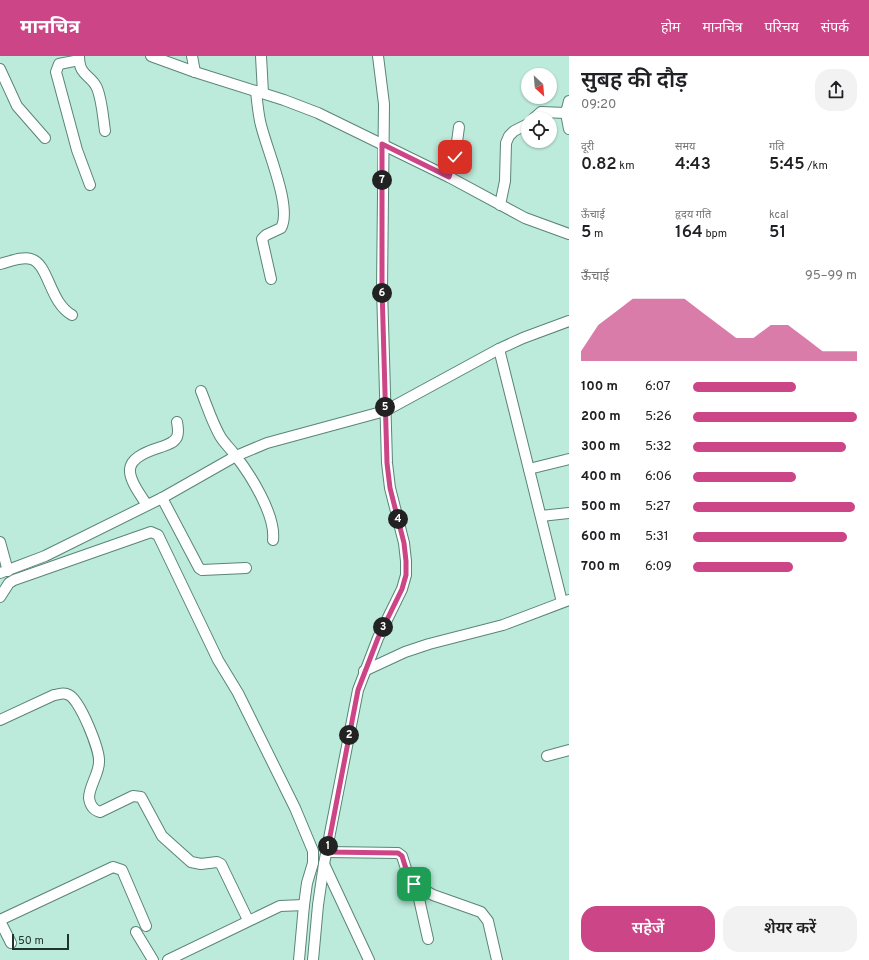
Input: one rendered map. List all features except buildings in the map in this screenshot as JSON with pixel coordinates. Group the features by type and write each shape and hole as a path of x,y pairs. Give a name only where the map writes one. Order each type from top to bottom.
{"street":[{"path":"151,56 318,113 449,177 525,218 569,234"},
{"path":"192,56 195,72"},
{"path":"260,56 260,121 281,191 285,214 281,228 266,235 262,239 271,279"},
{"path":"313,960 318,905 324,864 353,714 364,671 402,589 406,575 404,543 390,488 387,463 382,288 382,144 384,104 378,56"},
{"path":"90,185 76,144 56,72 59,64 79,58 84,74 96,86 105,131"},
{"path":"0,69 17,106 45,138"},
{"path":"569,100 566,113 569,129"},
{"path":"557,113 566,113"},
{"path":"449,177 455,157 459,127"},
{"path":"500,205 505,181 506,143 509,136 521,128"},
{"path":"0,264 30,258 37,262 44,270 60,307 72,316"},
{"path":"0,542 4,572 45,556 162,498 216,465 236,456 267,443 385,411 499,349 523,338 569,321"},
{"path":"364,671 411,650 503,625 566,601 541,516 499,349"},
{"path":"201,391 217,431 236,456 256,489 270,518 274,534 273,540"},
{"path":"147,505 133,484 130,475 132,464 137,457 145,452 171,443 176,438 178,433 177,422"},
{"path":"529,469 569,459"},
{"path":"162,498 199,568 202,570 246,568"},
{"path":"541,516 569,513"},
{"path":"0,597 9,583 14,580 151,532 158,535 218,660 238,693 288,795 313,851 313,863 307,882 304,905 299,960"},
{"path":"0,720 54,695 64,693 70,695 78,706 96,744 99,754 99,764 90,794 91,806 100,812 105,811 133,796 141,797 162,836 192,862 201,864 217,862 221,864 248,920"},
{"path":"547,756 569,750"},
{"path":"327,852 398,853 402,856 408,875 414,884 419,898 428,939"},
{"path":"324,864 369,960"},
{"path":"11,943 0,920 113,867 122,870 146,926"},
{"path":"414,884 433,895 481,912 488,921 497,960"},
{"path":"168,960 248,920 280,906 304,905"},
{"path":"136,932 154,960"}],"route":[{"path":"414,884 405,869 402,856 398,853 327,852 338,788 358,690 364,671 402,589 406,575 404,543 390,488 387,463 382,288 382,144 449,177 455,157"}]}
